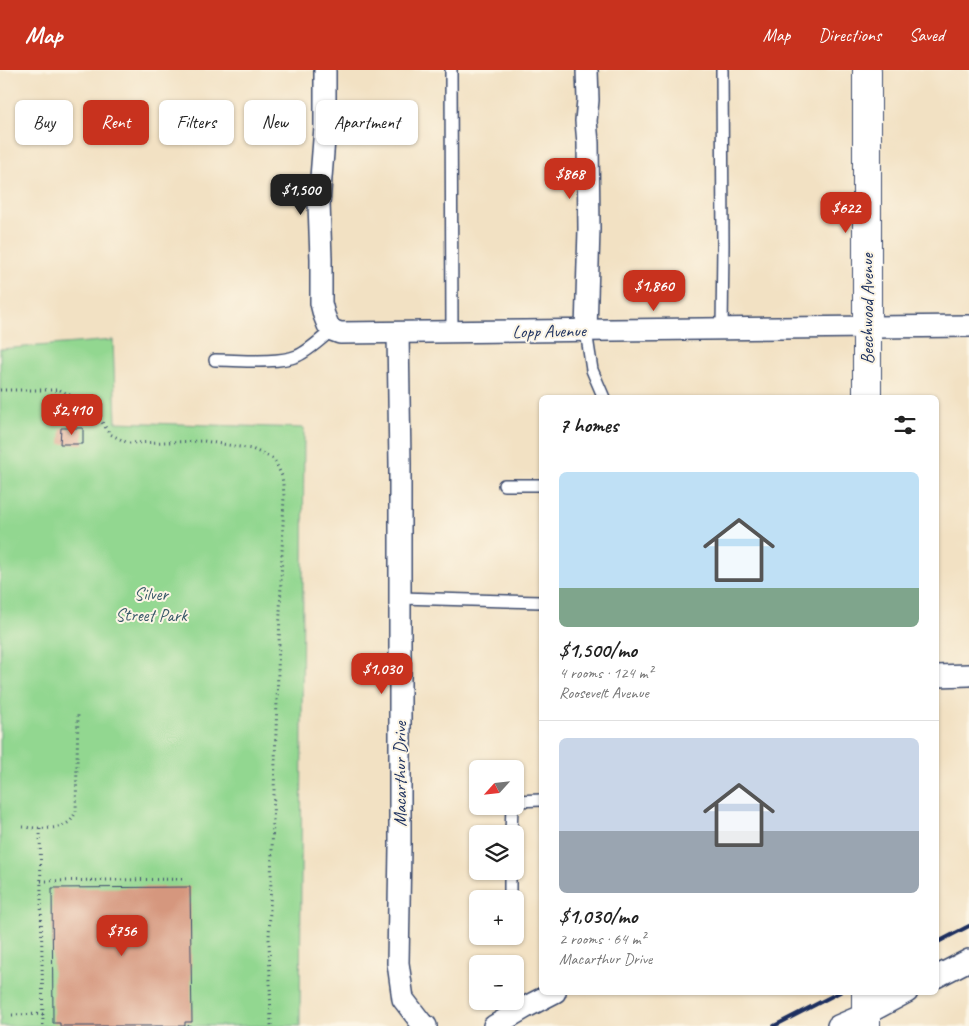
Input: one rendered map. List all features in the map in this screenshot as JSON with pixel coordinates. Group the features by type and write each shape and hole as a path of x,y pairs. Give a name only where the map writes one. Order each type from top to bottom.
{"main road":[{"name":"Beechwood Avenue","path":"867,395 868,70"}],"street":[{"path":"325,70 324,127 319,203 322,303 328,325 336,332"},
{"path":"586,331 589,229 586,121 588,100 587,70"},
{"name":"Lopp Avenue","path":"336,332 398,333 969,326"},
{"name":"Macarthur Drive","path":"398,333 400,598 398,963 403,999 423,1025 426,1026"},
{"path":"939,676 969,675"},
{"path":"939,975 969,960"},
{"path":"494,1026 549,995"},
{"path":"838,1026 901,995"}],"lane":[{"path":"451,70 452,332"},
{"path":"722,70 724,245 722,329"},
{"path":"586,331 592,370 603,395"},
{"path":"215,360 265,361 286,359 299,355 336,332"},
{"path":"504,485 539,485"},
{"path":"400,598 539,602"},
{"path":"524,801 539,800"}],"path":[{"path":"0,390 60,390 91,406 110,434 128,443 204,441 252,449 274,459 282,476 284,494 269,939 271,1026"},
{"path":"23,827 40,829 59,827 69,822 76,812 78,714"},
{"path":"40,829 43,1026"},
{"path":"41,881 184,879"},
{"path":"12,1015 43,1014"}],"green space":[{"name":"Silver Street Park","path":"113,340 116,422 304,428 300,1026 0,1026 0,349"}],"building":[{"path":"61,428 83,428 83,444 60,444"},
{"path":"190,887 192,1022 185,1022 185,1026 60,1026 60,1023 53,1023 52,888"}],"railway":[{"path":"939,941 969,926"},
{"path":"774,1026 834,995"}]}
